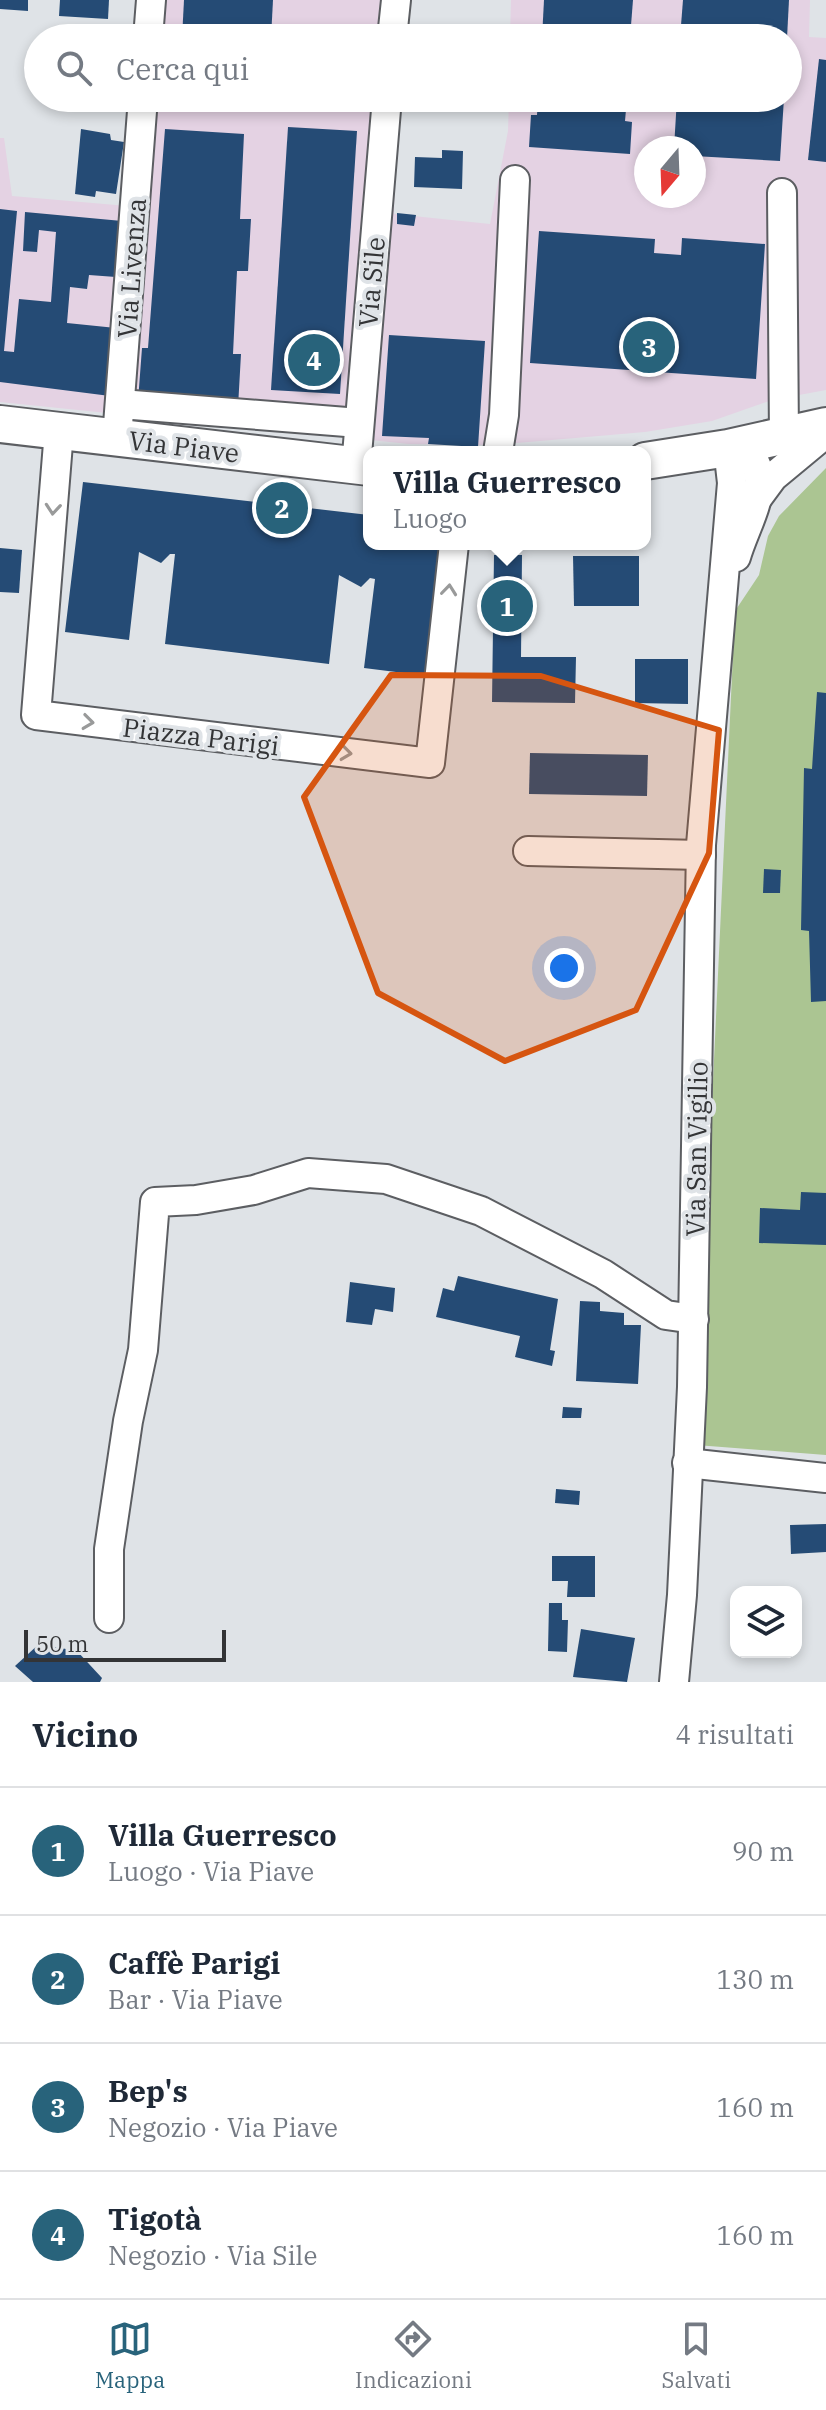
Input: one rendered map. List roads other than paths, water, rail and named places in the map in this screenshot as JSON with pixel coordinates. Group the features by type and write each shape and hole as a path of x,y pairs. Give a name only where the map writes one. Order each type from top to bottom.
{"main road":[{"name":"Via Piave","path":"0,424 362,467"},
{"path":"651,460 734,447 826,426"}],"street":[{"path":"149,24 151,0"},
{"path":"393,24 396,0"},
{"name":"Via Livenza","path":"117,438 142,112"},
{"name":"Via Sile","path":"362,467 359,423 386,112"},
{"path":"499,446 504,415 515,180"},
{"path":"782,193 784,437"},
{"path":"133,405 359,423"},
{"name":"Piazza Parigi","path":"59,431 36,715 430,763 453,550"},
{"name":"Via San Vigilio","path":"755,501 773,477 826,433"},
{"name":"Via San Vigilio","path":"674,1682 682,1595 694,1319 701,855 734,447 753,456 760,470 755,501 740,543 722,616"},
{"path":"528,851 701,855"},
{"path":"109,1618 109,1549 128,1421 143,1350 155,1202 254,1190 308,1173 386,1179 481,1211 591,1268 666,1315 694,1319"},
{"path":"687,1463 826,1478"}],"place":[{"name":"Bep's","path":"649,347"},
{"name":"Tigotà","path":"314,360"},
{"name":"Caffè Parigi","path":"282,508"},
{"name":"Villa Guerresco","path":"507,606"}]}
